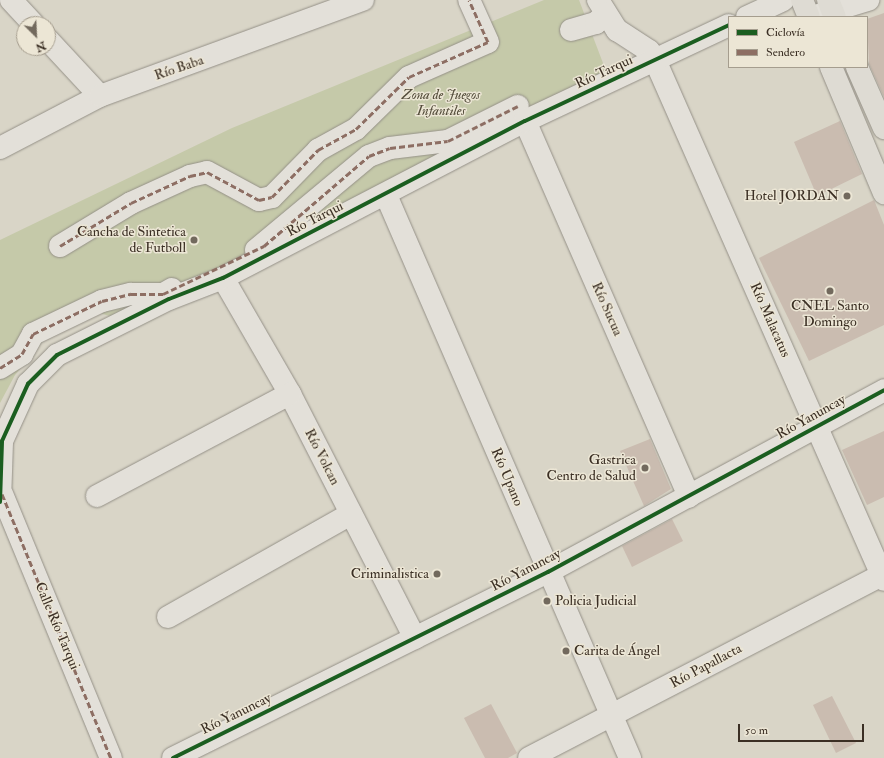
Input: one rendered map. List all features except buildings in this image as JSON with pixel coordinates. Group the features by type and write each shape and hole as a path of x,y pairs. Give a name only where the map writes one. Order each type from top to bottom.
{"main road":[{"path":"802,0 823,12"},
{"path":"831,68 884,193"},
{"path":"857,68 883,122"}],"street":[{"path":"11,0 26,16"},
{"name":"Río Baba","path":"0,148 100,96 363,0"},
{"path":"60,246 131,203 190,176 207,172 259,200 272,197 318,150 356,129 409,77 488,42 469,0"},
{"path":"749,16 783,0"},
{"path":"823,12 868,0"},
{"path":"571,30 596,23 601,7"},
{"path":"601,7 625,39 649,51 655,60"},
{"name":"Río Tarqui","path":"1,498 2,441 17,403 41,369 57,355 162,302 223,278 386,195 522,113 655,60 728,25"},
{"path":"56,49 100,96"},
{"name":"Río Malacatus","path":"655,60 883,577"},
{"path":"0,368 22,354 33,334 102,301 131,294 163,294 264,246 369,156 390,148 448,140 522,113"},
{"name":"Río Sucua","path":"522,113 689,497"},
{"path":"858,131 883,122"},
{"name":"Río Upano","path":"386,195 548,572 630,758"},
{"name":"Río Volcan","path":"223,278 290,394 415,638"},
{"name":"Río Yanuncay","path":"173,758 548,572 689,497 884,390"},
{"path":"97,496 290,394"},
{"name":"Calle Río Tarqui","path":"1,498 111,758"},
{"path":"168,617 351,514"},
{"name":"Río Papallacta","path":"529,758 883,577"}],"green space":[{"name":"Zona de Juegos Infantiles","path":"544,0 579,0 606,71 120,319 96,312 42,342 15,375 0,403 0,240 232,128"}],"marked path":[{"path":"60,246 131,203 190,176 207,172 259,200 272,197 318,150 356,129 409,77 488,42 469,0"},
{"path":"0,368 22,354 33,334 102,301 131,294 163,294 264,246 369,156 390,148 448,141 518,106"},
{"path":"2,494 111,758"}],"cycle path":[{"path":"0,502 2,441 28,384 57,355 169,299 223,278 525,121 728,25"},
{"path":"173,758 548,572 884,390"}],"place":[{"name":"Hotel JORDAN","path":"847,196"},
{"name":"Cancha de Sintetica de Futboll","path":"194,240"},
{"name":"CNEL Santo Domingo","path":"830,291"},
{"name":"Gastrica Centro de Salud","path":"645,468"},
{"name":"Criminalistica","path":"437,574"},
{"name":"Policia Judicial","path":"547,601"},
{"name":"Carita de Ángel","path":"566,651"}]}
